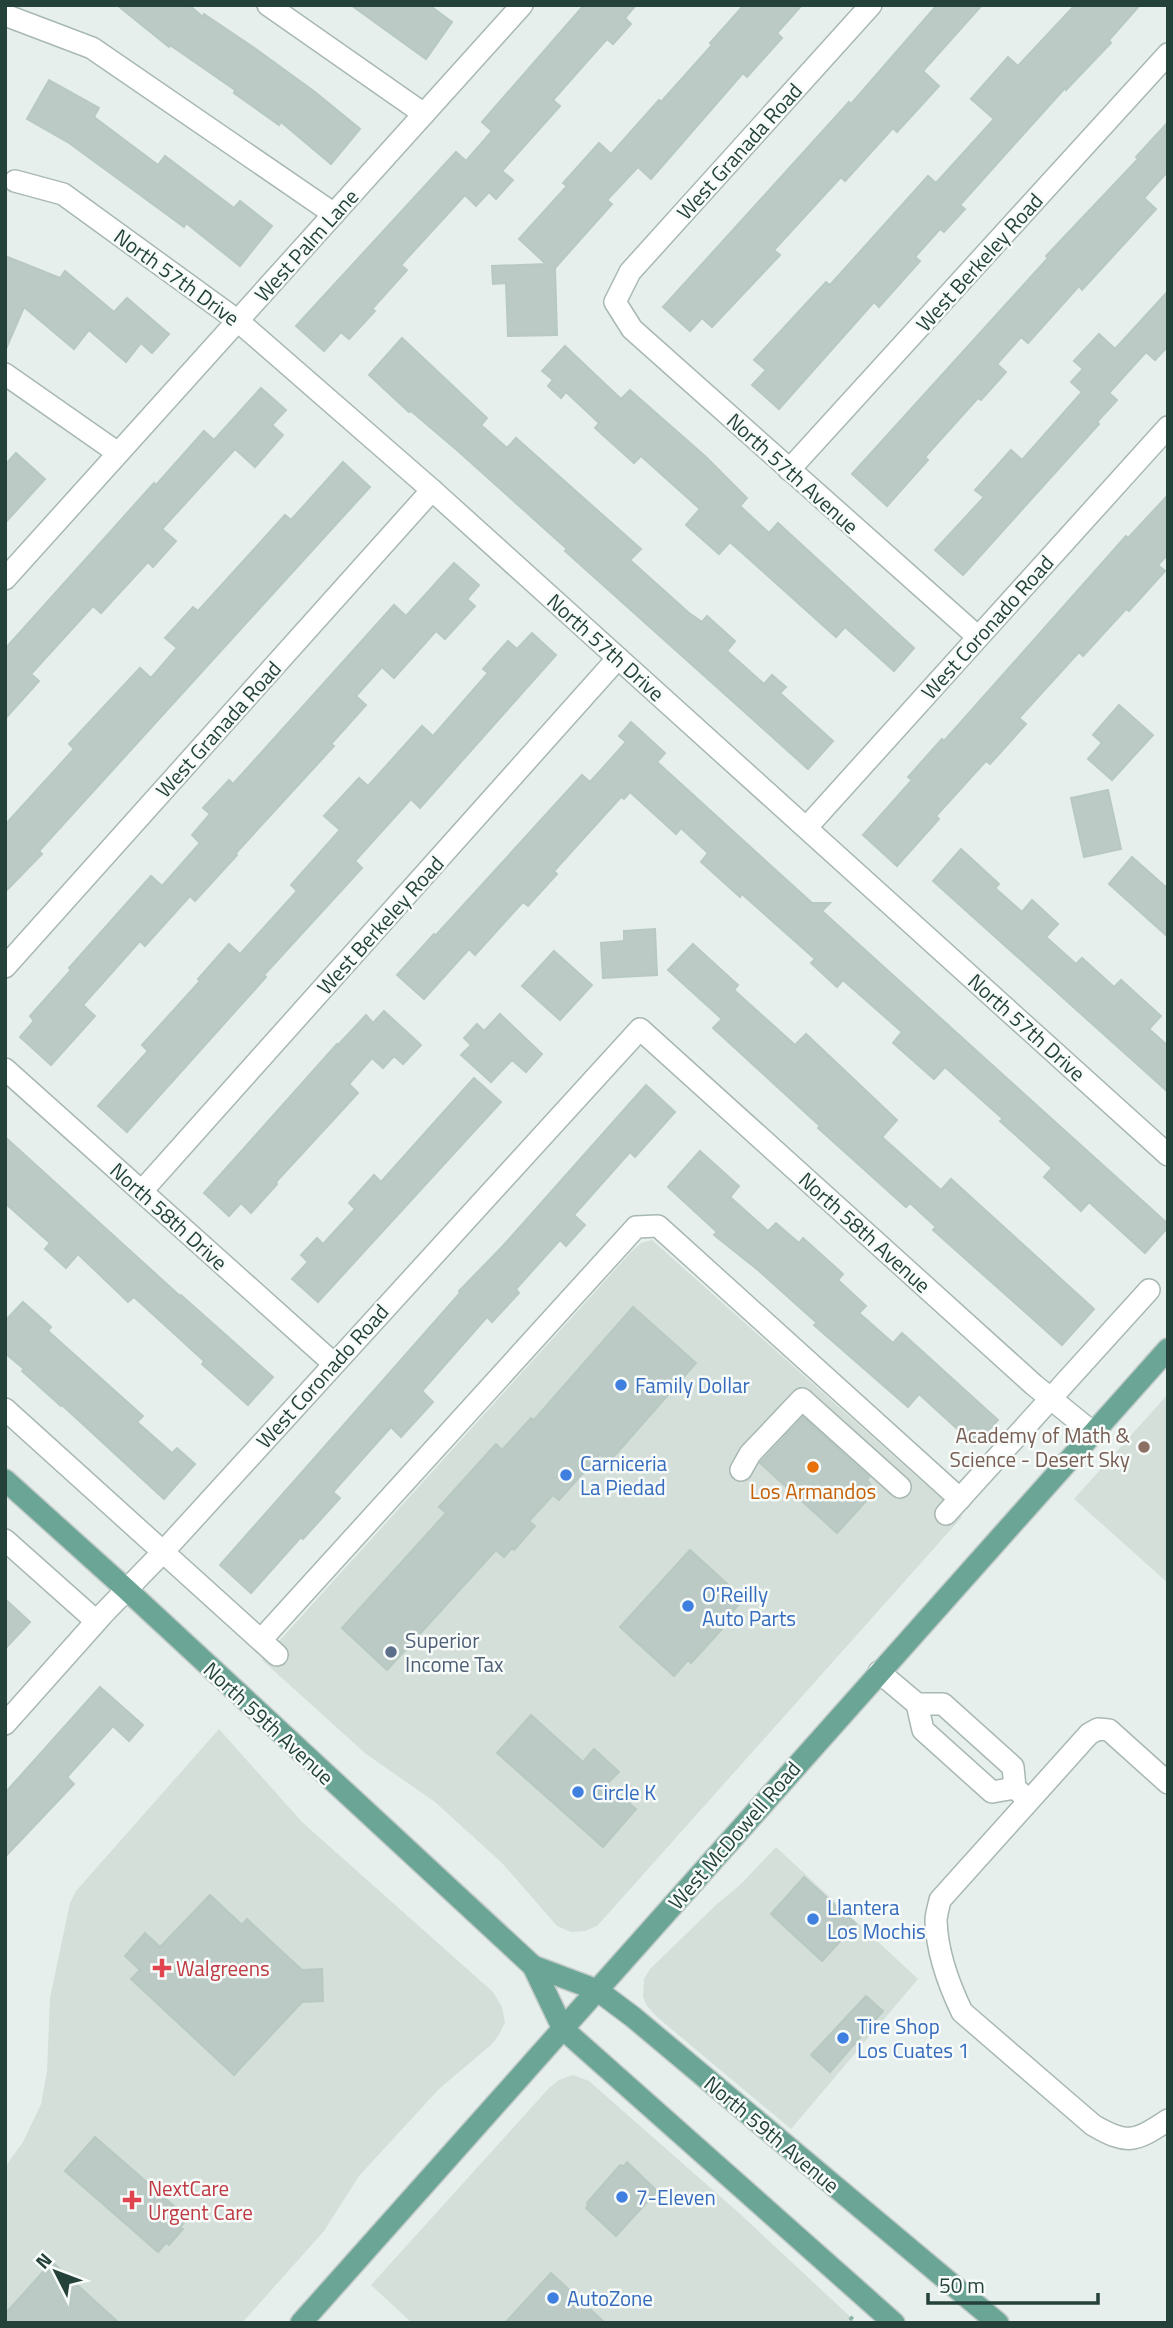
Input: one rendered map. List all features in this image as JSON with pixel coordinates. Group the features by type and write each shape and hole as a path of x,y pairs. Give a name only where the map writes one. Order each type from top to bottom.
{"main road":[{"name":"West McDowell Road","path":"301,2323 1168,1349"},
{"name":"North 59th Avenue","path":"5,1480 533,1966 563,2029 894,2323"},
{"name":"North 59th Avenue","path":"533,1966 597,1990 633,2017 998,2323"}],"street":[{"path":"268,5 424,114"},
{"name":"West Granada Road","path":"615,302 630,272 871,5"},
{"name":"West Palm Lane","path":"5,579 517,7"},
{"path":"5,15 92,48 334,214"},
{"name":"West Berkeley Road","path":"789,470 1168,54"},
{"name":"North 57th Drive","path":"15,181 63,194 238,321 432,490 1168,1155"},
{"name":"North 57th Avenue","path":"615,302 632,329 978,637"},
{"path":"5,374 118,453"},
{"name":"West Coronado Road","path":"807,827 1168,427"},
{"name":"West Granada Road","path":"5,967 432,490"},
{"name":"West Berkeley Road","path":"142,1192 618,658"},
{"name":"West Coronado Road","path":"5,1724 96,1621 163,1552 640,1029"},
{"name":"North 58th Avenue","path":"640,1029 1092,1432"},
{"name":"North 58th Drive","path":"5,1069 333,1363"},
{"path":"261,1640 636,1227 658,1226 953,1507 1149,1290"},
{"path":"741,1470 750,1454 802,1399 900,1487"},
{"path":"5,1409 277,1655"},
{"path":"5,1540 96,1621"},
{"path":"878,1672 917,1704 923,1730 992,1792 1022,1794"},
{"path":"917,1704 943,1704 1013,1767 1022,1794"},
{"path":"1168,1783 1109,1730 1098,1729 1089,1734 1022,1794 940,1900 936,1921 953,1993 962,2012 1093,2125 1125,2140 1150,2132 1168,2120"}],"path":[{"path":"850,2317 856,2323"}],"shaded area":[{"path":"652,1240 962,1517 597,1926 585,1931 571,1932 557,1926 502,1863 435,1802 366,1754 262,1660 631,1252 641,1243"},
{"name":"Academy of Math & Science - Desert Sky","path":"1168,1394 1168,1583 1074,1499"},
{"path":"219,1729 302,1822 493,1992 502,2007 505,2023 491,2045 439,2089 359,2176 324,2231 242,2323 5,2323 5,2167 23,2142 41,2104 47,2071 50,1998 70,1903 76,1891"},
{"path":"776,1847 918,1979 791,2129 657,2017 643,1997 644,1979 650,1969 740,1885"},
{"path":"573,2075 589,2081 739,2213 857,2323 412,2323 371,2285 549,2088 559,2080"}],"building":[{"path":"117,5 189,5 203,17 204,14 253,47 360,129 331,164 281,122 279,125 234,93 235,90 170,45 169,47"},
{"path":"351,5 429,5 452,22 426,59"},
{"path":"584,5 636,5 625,18 631,24 613,44 607,39 553,100 560,106 502,171 513,180 496,199 489,192 476,206 465,195 401,265 407,270 372,309 375,311 349,339 341,332 324,351 296,326 456,152 466,161 492,131 482,122"},
{"path":"744,5 802,5 777,33 782,38 747,77 743,73 651,179 638,167 607,200 612,204 555,268 557,335 508,336 506,283 493,284 492,266 546,264 519,239 567,186 563,183 599,143 611,154 712,45 710,43"},
{"path":"937,5 982,5 923,71 939,86 897,132 893,128 845,181 841,177 774,250 780,255 712,327 702,318 690,331 663,307 849,102 851,104"},
{"path":"1075,5 1140,5 1109,40 1111,43 1066,90 1065,88 960,205 965,209 944,232 940,229 915,257 920,261 879,307 874,302 779,409 752,385 766,370 754,360 826,282 830,285 928,176 936,183 994,119 971,99 1008,57 1018,66"},
{"path":"49,80 99,108 94,117 158,165 165,156 234,208 240,201 272,226 240,266 186,223 184,227 69,143 27,119"},
{"path":"1168,122 1168,171 1144,198 1156,209 1082,290 1079,286 1028,343 1021,337 997,364 1006,372 981,400 978,398 925,457 928,460 887,506 852,474 1048,258 1046,256 1138,159 1136,157"},
{"path":"5,256 60,278 65,271 114,312 127,298 169,334 152,353 141,343 126,362 89,330 74,349 24,307 5,351"},
{"path":"1168,291 1168,346 1155,360 1146,352 1109,393 1117,400 1097,422 1099,424 963,575 935,550 984,497 975,490 1011,450 1022,460 1082,392 1071,382 1083,369 1074,361 1099,334 1115,349"},
{"path":"402,338 487,418 481,425 507,448 516,438 641,549 630,560 689,613 702,622 707,616 735,641 727,651 764,684 772,675 786,687 780,693 833,741 808,769 458,451 409,412 369,375"},
{"path":"565,346 621,399 630,390 706,457 747,498 740,506 769,533 778,523 914,648 894,671 845,627 836,637 730,542 719,554 686,525 700,509 641,456 634,463 595,428 599,423 566,392 561,398 548,386 553,380 542,371"},
{"path":"261,388 286,410 272,425 283,435 255,467 235,449 162,529 176,541 153,567 148,562 101,613 93,606 31,674 39,681 5,719 5,649 204,431 214,440"},
{"path":"16,453 45,479 5,523 5,465"},
{"path":"343,462 370,487 39,851 42,854 5,892 5,825 74,749 69,744 140,668 151,678 177,648 165,638 193,607 198,611 285,515 291,520"},
{"path":"1168,495 1168,554 1158,565 1165,571 1083,656 1079,652 1019,718 1026,724 990,764 986,761 936,816 939,819 897,866 863,835 912,780 908,777 942,739 944,741 1126,536 1128,538"},
{"path":"454,563 479,585 467,599 475,606 445,639 436,631 394,678 382,667 356,696 366,705 331,744 334,746 195,901 190,896 145,946 140,941 83,1005 95,1016 51,1065 20,1037 34,1021 30,1016 151,876 162,886 200,843 192,835 210,814 203,808 229,780 233,784 394,605 406,616"},
{"path":"532,633 556,655 420,808 411,799 355,861 362,868 127,1132 98,1106 148,1051 142,1045 200,981 198,979 229,944 240,954 297,891 291,885 340,830 324,816 359,778 368,786 422,726 433,736 488,673 483,669 508,641 517,649"},
{"path":"1119,705 1153,735 1112,780 1088,759 1102,743 1093,735"},
{"path":"631,722 665,753 657,762 812,903 830,903 822,911 1168,1224 1145,1253 1089,1202 1081,1211 1044,1177 1052,1168 945,1067 934,1079 893,1043 902,1032 843,980 837,987 811,963 815,959 742,894 740,897 701,862 708,853 681,828 676,834 630,792 624,799 621,797 554,871 557,874 528,906 523,902 475,955 469,949 424,999 397,975 582,775 590,782 626,742 619,736"},
{"path":"1108,790 1121,849 1084,857 1071,798"},
{"path":"961,849 999,884 995,888 1022,912 1032,900 1058,924 1046,937 1076,964 1082,958 1114,987 1121,980 1161,1016 1149,1029 1168,1046 1168,1092 933,881"},
{"path":"1132,857 1168,889 1168,937 1109,884"},
{"path":"655,929 657,975 603,978 601,943 624,941 624,931"},
{"path":"693,944 738,985 734,990 795,1045 806,1034 897,1120 882,1137 941,1190 951,1179 1094,1309 1062,1345 933,1230 936,1227 910,1203 906,1207 818,1128 820,1126 713,1028 722,1019 668,970"},
{"path":"554,951 592,985 560,1020 522,986"},
{"path":"384,1011 421,1045 403,1064 394,1056 383,1068 372,1058 349,1084 358,1093 251,1213 241,1203 229,1216 204,1193 337,1044 366,1015 373,1023"},
{"path":"500,1014 542,1054 526,1072 512,1060 491,1082 461,1055 471,1045 464,1038 477,1024 484,1031"},
{"path":"474,1078 501,1102 318,1302 292,1279 308,1262 301,1255 317,1238 323,1244 355,1209 349,1203 374,1175 381,1182"},
{"path":"646,1085 675,1112 635,1157 630,1152 574,1215 585,1225 566,1246 560,1240 516,1289 519,1293 492,1322 487,1317 422,1391 433,1402 401,1437 391,1427 333,1492 340,1498 251,1593 220,1565 459,1291 501,1248"},
{"path":"5,1137 273,1377 248,1405 134,1297 128,1302 78,1254 66,1268 45,1249 50,1243 5,1203"},
{"path":"700,1151 739,1186 730,1197 768,1231 776,1223 799,1243 803,1238 843,1274 838,1280 866,1306 859,1313 893,1343 902,1333 998,1420 975,1445 919,1394 908,1407 814,1325 817,1323 758,1270 714,1235 717,1232 668,1187"},
{"path":"23,1302 51,1327 48,1331 143,1416 137,1422 172,1453 177,1448 195,1464 164,1499 5,1353 5,1321"},
{"path":"633,1307 696,1363 609,1462 600,1454 559,1500 553,1495 529,1521 535,1526 514,1550 512,1548 504,1557 496,1550 387,1670 342,1628 446,1513 439,1507 496,1444 502,1450 531,1418 534,1420"},
{"name":"Los Armandos","path":"803,1417 869,1477 867,1480 871,1485 863,1494 868,1499 837,1533 760,1463"},
{"name":"O'Reilly Auto Parts","path":"690,1550 744,1599 730,1614 733,1617 691,1663 688,1660 674,1676 620,1627"},
{"path":"5,1599 30,1622 5,1649"},
{"path":"100,1687 143,1725 129,1741 113,1726 67,1777 74,1784 5,1857 5,1793"},
{"name":"Circle K","path":"531,1715 583,1762 594,1749 619,1772 607,1784 636,1809 603,1847 497,1753"},
{"name":"Llantera Los Mochis","path":"804,1877 856,1924 822,1961 771,1914"},
{"name":"Walgreens","path":"210,1895 242,1925 247,1919 302,1970 322,1969 323,2001 302,2002 234,2075 131,1979 140,1970 125,1956 145,1933 160,1947"},
{"name":"Tire Shop Los Cuates 1","path":"866,1996 883,2011 830,2072 811,2055"},
{"name":"NextCare Urgent Care","path":"95,2137 188,2218 180,2227 183,2229 169,2245 166,2243 158,2252 65,2171"},
{"name":"7-Eleven","path":"627,2162 657,2191 616,2236 586,2208 587,2203 620,2165 624,2166"},
{"path":"52,2262 119,2323 5,2323 5,2314"},
{"name":"AutoZone","path":"551,2273 605,2323 505,2323"}],"place":[{"name":"Family Dollar","path":"621,1385"},
{"name":"Academy of Math & Science - Desert Sky","path":"1144,1447"},
{"name":"Los Armandos","path":"813,1467"},
{"name":"Carniceria La Piedad","path":"566,1475"},
{"name":"O'Reilly Auto Parts","path":"688,1606"},
{"name":"Superior Income Tax","path":"391,1652"},
{"name":"Circle K","path":"578,1792"},
{"name":"Llantera Los Mochis","path":"813,1919"},
{"name":"Walgreens","path":"162,1968"},
{"name":"Tire Shop Los Cuates 1","path":"843,2038"},
{"name":"7-Eleven","path":"622,2197"},
{"name":"NextCare Urgent Care","path":"132,2200"},
{"name":"AutoZone","path":"553,2298"}]}
